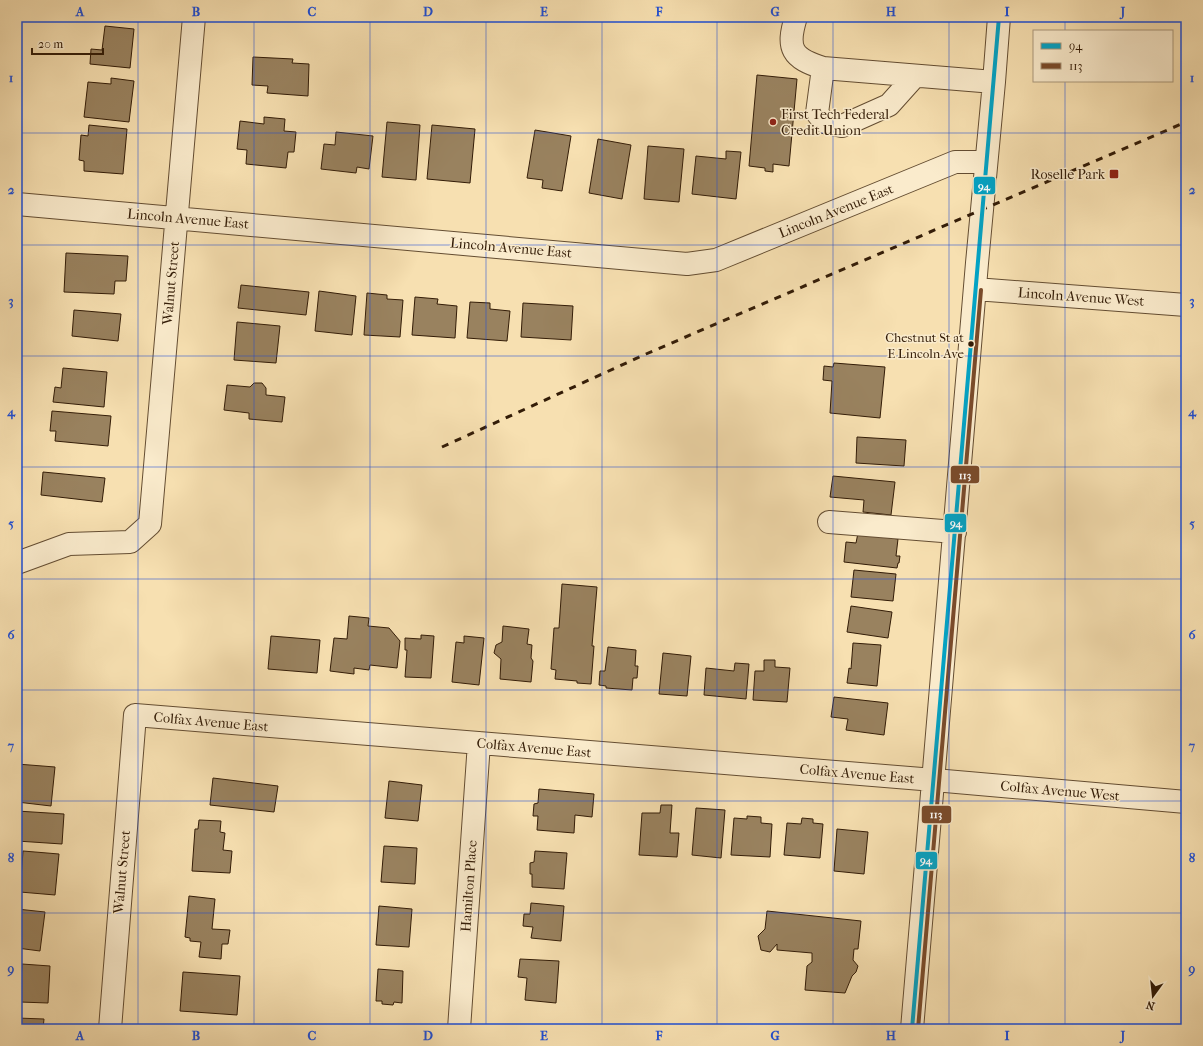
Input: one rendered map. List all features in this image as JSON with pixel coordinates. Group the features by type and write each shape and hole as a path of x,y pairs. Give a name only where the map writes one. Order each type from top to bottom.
{"street":[{"name":"Walnut Street","path":"17,563 69,544 130,542 150,524 194,17"},
{"path":"796,17 791,41 795,53 808,63 823,68 994,82"},
{"path":"912,1029 999,17"},
{"path":"823,68 817,114 824,122 842,126 889,105 916,76"},
{"name":"Lincoln Avenue East","path":"17,204 176,217 687,264 716,260 955,162 986,162"},
{"name":"Lincoln Avenue West","path":"975,289 1186,305"},
{"path":"829,522 955,532"},
{"name":"Walnut Street","path":"110,1029 135,715"},
{"name":"Colfax Avenue East","path":"135,715 934,780"},
{"name":"Hamilton Place","path":"459,1029 479,743"},
{"name":"Colfax Avenue West","path":"934,780 1186,802"}],"building":[{"path":"105,26 134,29 130,68 90,64 91,49 102,50"},
{"path":"253,57 293,59 292,63 309,64 308,96 267,93 268,86 252,85"},
{"name":"First Tech Federal Credit Union","path":"757,75 797,79 789,166 773,164 773,172 765,171 765,168 749,166"},
{"path":"111,78 134,81 129,122 84,117 88,82 111,84"},
{"path":"264,117 285,119 284,131 296,132 294,152 288,152 286,168 246,164 247,150 237,149 240,121 264,124"},
{"path":"387,122 420,125 416,180 382,177"},
{"path":"89,125 127,129 123,174 84,171 84,161 79,160 81,135 88,136"},
{"path":"432,125 475,129 470,183 427,179"},
{"path":"535,130 571,136 562,191 542,188 543,180 527,178"},
{"path":"336,132 373,136 369,169 357,167 356,173 321,169 324,144 335,145"},
{"path":"598,139 631,145 622,199 589,193"},
{"path":"648,146 684,149 679,202 644,199"},
{"path":"726,151 741,152 736,199 692,194 696,156 726,159"},
{"path":"66,253 128,256 126,281 115,281 114,294 64,292"},
{"path":"241,285 309,292 306,315 238,308"},
{"path":"319,291 356,296 352,335 315,331"},
{"path":"367,293 387,295 387,299 403,300 400,337 364,335"},
{"path":"415,297 438,299 437,304 457,306 455,338 412,335"},
{"path":"470,302 490,303 490,309 510,311 507,341 467,338"},
{"path":"523,303 573,306 571,340 521,337"},
{"path":"74,310 121,314 118,341 72,336"},
{"path":"237,322 280,326 276,363 234,360"},
{"path":"834,363 885,367 880,418 830,413 832,381 823,380 824,366 833,367"},
{"path":"63,368 107,372 104,407 53,402 55,387 61,388"},
{"path":"254,383 262,383 266,388 266,395 285,397 282,422 249,419 249,413 224,410 227,385 250,387"},
{"path":"52,411 111,416 108,446 55,441 56,431 50,431"},
{"path":"857,437 906,440 904,466 856,463"},
{"path":"43,472 105,478 102,502 41,495"},
{"path":"833,476 895,482 891,515 863,512 864,500 830,497"},
{"path":"858,533 898,539 896,556 900,556 897,568 844,562 846,542 856,543"},
{"path":"854,570 896,574 893,601 851,597"},
{"path":"562,584 597,587 592,646 594,646 591,684 555,679 556,670 551,669 554,628 559,628"},
{"path":"851,606 892,612 888,638 847,632"},
{"path":"349,616 369,618 368,626 389,628 400,641 397,668 370,665 369,670 354,668 354,674 330,671 334,638 347,639"},
{"path":"503,626 529,629 527,644 532,645 531,658 533,661 531,682 500,679 501,659 494,653 496,645 502,642"},
{"path":"421,635 434,636 431,678 405,677 407,650 405,650 405,638 421,639"},
{"path":"271,636 320,640 317,673 268,669"},
{"path":"464,636 484,638 479,685 452,682 456,642 464,643"},
{"path":"853,643 881,645 877,686 847,683 849,668 851,669"},
{"path":"608,647 636,650 635,666 638,666 637,678 633,678 632,690 606,688 606,686 599,685 600,671 605,671"},
{"path":"663,653 691,656 687,696 659,694"},
{"path":"764,660 775,660 775,667 790,668 787,702 753,700 755,671 764,671"},
{"path":"735,663 749,664 746,699 704,695 706,668 734,671"},
{"path":"834,697 888,703 884,735 846,730 848,719 831,717"},
{"path":"17,764 55,767 51,806 17,802"},
{"path":"213,778 278,786 274,812 210,805"},
{"path":"389,781 422,785 418,821 385,818"},
{"path":"539,789 594,794 592,817 575,815 574,833 537,830 538,816 533,816 534,804 538,803"},
{"path":"661,805 672,805 670,833 679,833 677,857 639,855 642,813 660,813"},
{"path":"696,808 725,810 721,858 692,855"},
{"path":"17,811 64,814 62,844 17,841"},
{"path":"747,816 761,817 761,823 772,824 770,857 731,855 734,818 747,819"},
{"path":"802,818 813,819 813,823 823,824 820,858 784,855 787,823 801,824"},
{"path":"199,820 221,821 220,832 225,833 223,850 232,851 230,873 192,871 195,829 198,829"},
{"path":"837,829 868,832 864,874 834,871"},
{"path":"384,846 417,848 415,884 381,882"},
{"path":"23,851 59,854 55,895 20,892"},
{"path":"535,851 567,853 564,889 532,887 530,863 534,862"},
{"path":"189,896 215,899 212,929 230,930 228,944 222,944 221,959 199,957 201,942 190,941 190,938 185,937"},
{"path":"531,903 564,906 561,941 531,938 533,927 523,926 524,914 530,914"},
{"path":"379,906 412,909 409,947 376,945"},
{"path":"17,909 45,912 40,951 17,948"},
{"path":"767,911 861,921 858,949 854,949 853,960 858,966 845,993 805,990 807,966 812,962 812,953 777,950 777,944 770,952 761,950 758,936 765,929"},
{"path":"520,959 559,961 556,1003 525,1000 527,978 518,977"},
{"path":"22,964 50,966 48,1003 20,1002"},
{"path":"378,969 403,971 402,1003 394,1002 393,1005 382,1004 382,1001 376,1001"},
{"path":"183,972 240,976 237,1015 180,1011"},
{"path":"17,1018 44,1019 43,1029 17,1029"},
{"path":"180,1025 220,1029 180,1029"},
{"path":"518,1025 550,1027 550,1029 517,1029"}],"railway":[{"path":"442,447 646,354 1186,122"}],"transit line":[{"name":"94","path":"912,1029 999,17"},
{"name":"113","path":"918,1029 981,290"}],"place":[{"name":"First Tech Federal Credit Union","path":"773,122"},
{"name":"Roselle Park","path":"1114,174"},
{"name":"Chestnut St at E Lincoln Ave","path":"971,344"}]}
